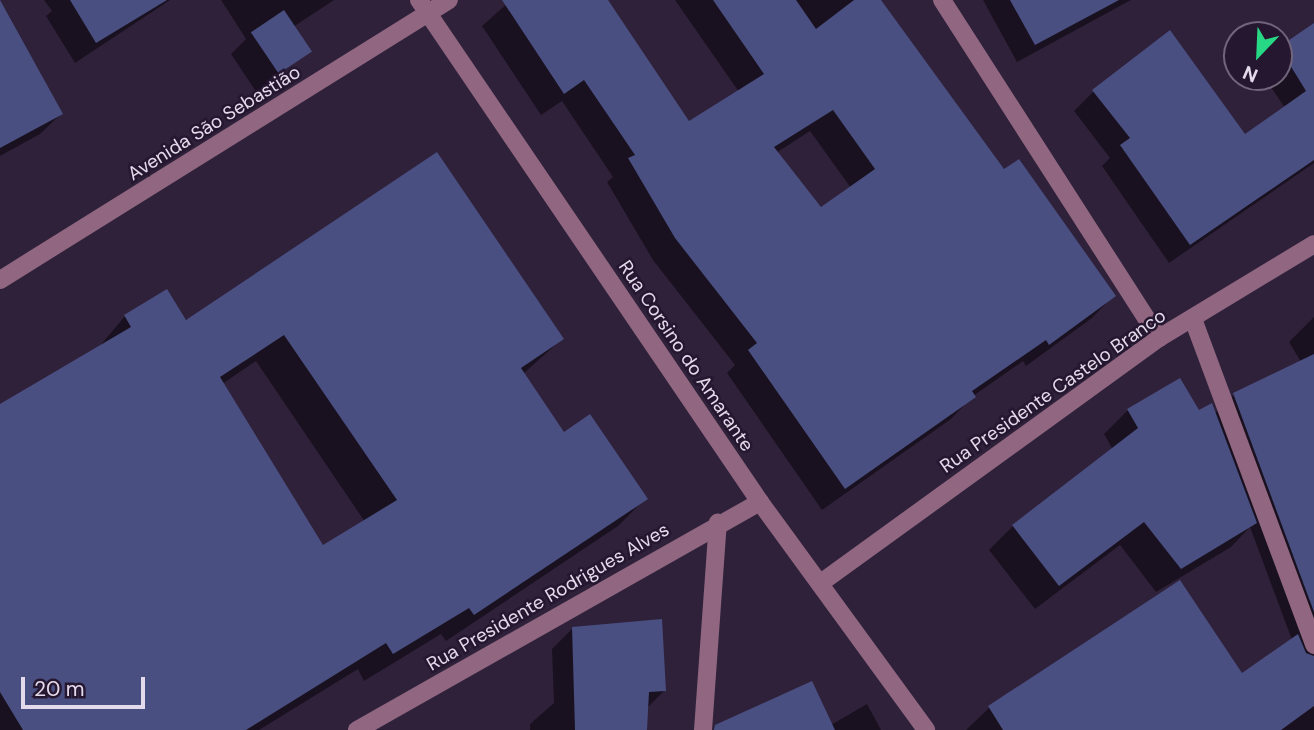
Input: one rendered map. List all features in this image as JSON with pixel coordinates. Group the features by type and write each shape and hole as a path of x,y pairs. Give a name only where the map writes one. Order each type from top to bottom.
{"street":[{"name":"Avenida São Sebastião","path":"0,280 424,7 449,0"},
{"path":"942,0 1159,338"},
{"name":"Rua Corsino do Amarante","path":"424,7 760,502 822,582 926,730"},
{"name":"Rua Presidente Castelo Branco","path":"822,582 1159,338 1314,244"},
{"path":"1193,319 1314,645"},
{"name":"Rua Presidente Rodrigues Alves","path":"357,730 718,523 760,502"},
{"path":"703,730 718,523"}],"building":[{"path":"0,0 63,114 0,148"},
{"path":"70,0 167,0 96,43"},
{"path":"502,0 608,0 689,121 764,74 713,0 796,0 816,29 854,0 881,0 1004,169 1019,159 1116,296 1049,345 1046,340 972,391 976,397 845,489 748,350 757,343 675,238 628,158 635,155 584,80 564,94","holes":["833,110 875,169 821,207 774,147"]},
{"path":"1010,0 1119,0 1035,45"},
{"path":"284,10 312,51 279,74 251,32"},
{"path":"1314,23 1314,160 1190,245 1120,145 1130,138 1092,90 1170,30 1245,134 1306,91 1293,70 1293,37"},
{"path":"437,152 564,339 521,368 564,432 590,414 648,499 474,615 469,608 393,654 386,643 246,730 23,730 0,692 0,404 131,327 124,315 167,289 186,320","holes":["284,335 397,500 323,545 220,377"]},
{"path":"1314,354 1314,612 1233,393"},
{"path":"1180,378 1199,410 1212,403 1257,523 1181,569 1144,522 1059,586 1012,525 1138,428 1127,409"},
{"path":"1180,580 1242,673 1298,634 1306,653 1314,656 1314,706 1281,730 1003,730 988,706"},
{"path":"662,619 666,691 649,692 647,730 575,730 572,627"},
{"path":"812,681 835,730 714,730 715,725"}]}
